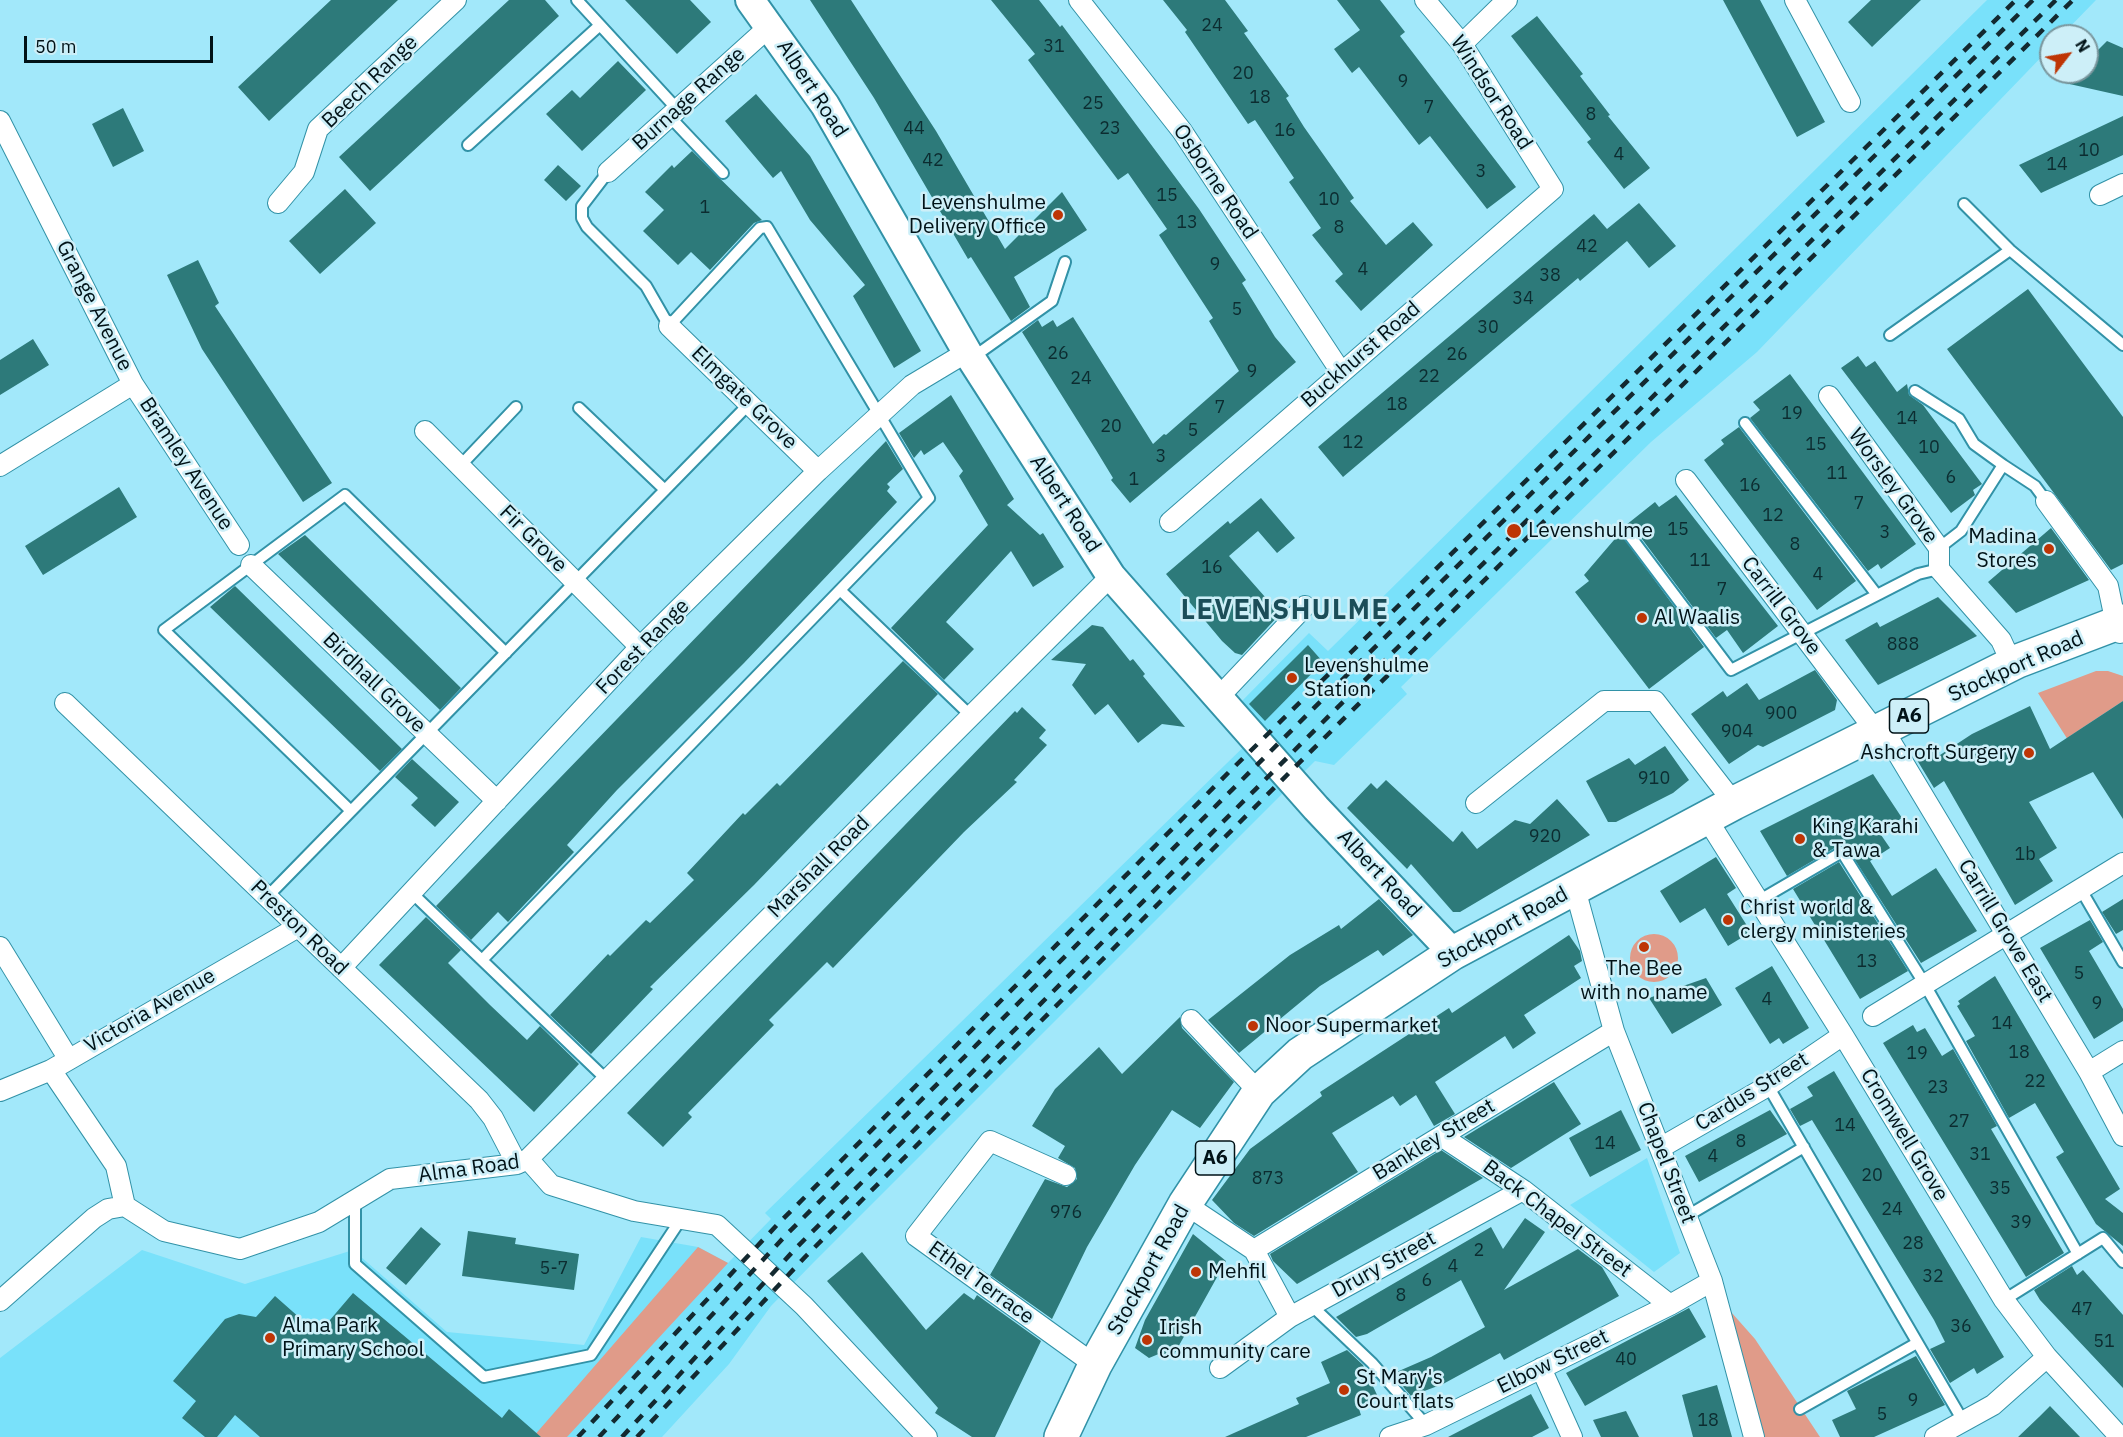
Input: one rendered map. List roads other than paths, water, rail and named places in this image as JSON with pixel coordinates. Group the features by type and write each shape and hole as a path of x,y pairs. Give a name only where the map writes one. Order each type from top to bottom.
{"highway":[{"name":"Stockport Road","path":"1061,1437 1095,1365 1185,1204 1259,1092 1300,1054 1453,953 1720,811 2012,664 2120,628"}],"main road":[{"name":"Albert Road","path":"750,0 771,26 825,105 970,355 1111,576 1217,699 1453,953"}],"street":[{"name":"Beech Range","path":"278,203 304,172 318,129 456,0"},
{"name":"Osborne Road","path":"1079,0 1182,131 1341,372"},
{"name":"Windsor Road","path":"1425,0 1462,44 1553,189"},
{"path":"1462,44 1507,0"},
{"path":"1804,4 1850,102"},
{"name":"Burnage Range","path":"608,172 771,26"},
{"name":"Grange Avenue","path":"0,121 133,384 0,466"},
{"path":"2100,195 2123,184"},
{"name":"Buckhurst Road","path":"1170,522 1553,189"},
{"name":"Elmgate Grove","path":"669,326 818,471"},
{"name":"Forest Range","path":"341,968 640,647 818,471 912,385 970,355"},
{"name":"Bramley Avenue","path":"133,384 239,545"},
{"name":"Worsley Grove","path":"1829,396 1939,548 1939,569 2001,640 2012,664"},
{"name":"Fir Grove","path":"425,431 640,647"},
{"name":"Carrill Grove","path":"1686,480 1802,634 1880,731"},
{"path":"2046,501 2108,586 2120,628"},
{"name":"Birdhall Grove","path":"251,564 497,801"},
{"name":"Marshall Road","path":"522,1161 607,1080 1111,576"},
{"path":"1217,699 1305,606"},
{"name":"Cromwell Grove","path":"1476,803 1604,701 1655,701 1720,811 1758,901 1843,1035 2004,1300 2047,1357 2120,1437"},
{"name":"Preston Road","path":"65,703 488,1109 522,1161"},
{"name":"Carrill Grove East","path":"1880,731 2006,932 2089,1072 2123,1136"},
{"path":"1873,1016 2006,932 2123,863"},
{"name":"Chapel Street","path":"1575,889 1614,1031 1712,1281 1754,1437"},
{"name":"Victoria Avenue","path":"0,1091 51,1070 68,1058 297,927"},
{"path":"0,947 68,1058"},
{"path":"1191,1020 1259,1092"},
{"name":"Bankley Street","path":"1254,1250 1614,1031"},
{"name":"Cardus Street","path":"1660,1148 1768,1086 1843,1035"},
{"path":"2089,1072 2123,1051"},
{"path":"0,1301 94,1218 108,1209 125,1206 116,1166 51,1070"},
{"name":"Back Chapel Street","path":"1441,1136 1522,1190 1670,1305"},
{"name":"Ethel Terrace","path":"1066,1175 990,1140 916,1236 1095,1365"},
{"name":"Alma Road","path":"125,1206 164,1231 240,1249 319,1222 390,1179 522,1161 551,1185 634,1211 717,1225 804,1306 927,1437"},
{"name":"Drury Street","path":"1220,1368 1290,1317 1522,1190"},
{"path":"1185,1204 1254,1250 1290,1317"},
{"name":"Elbow Street","path":"1390,1437 1426,1425 1670,1305 1712,1281"},
{"path":"1935,1437 1993,1405 2047,1357"},
{"path":"1541,1368 1572,1437"}],"lane":[{"path":"577,0 723,173"},
{"path":"468,145 600,25"},
{"path":"482,960 929,498 766,227 760,228 669,326 646,286 587,227 582,218 582,206 608,172"},
{"path":"1964,204 2010,250 2123,345"},
{"path":"1890,335 2010,250"},
{"path":"970,355 1052,302 1065,262"},
{"path":"1915,391 1959,419 1974,444 2035,486 2046,501"},
{"path":"267,897 749,404"},
{"path":"460,466 516,407"},
{"path":"579,408 665,490"},
{"path":"1745,423 1877,595"},
{"path":"1939,548 1961,531 2003,465"},
{"path":"351,811 164,630 345,495 506,653"},
{"path":"1627,532 1731,670 1918,574 1939,569"},
{"path":"840,590 971,716"},
{"path":"1758,901 1842,852 1924,983 2078,1254"},
{"path":"2080,888 2123,961"},
{"path":"412,892 607,1080"},
{"path":"1768,1086 1963,1421"},
{"path":"1687,1216 1804,1148"},
{"path":"355,1200 355,1264 484,1377 591,1355 681,1219"},
{"path":"2004,1300 2103,1238 2123,1262"},
{"path":"1311,1305 1372,1363 1426,1425"},
{"path":"1800,1409 1917,1343"}],"railway":[{"path":"578,1437 777,1225 1228,773 2016,0"},
{"path":"599,1437 786,1235 1369,653 2033,0"},
{"path":"622,1437 797,1247 1380,665 2056,0"},
{"path":"637,1437 806,1256 1308,754 2073,0"}],"place":[{"name":"Levenshulme Delivery Office","path":"1058,215"},
{"name":"Levenshulme","path":"1514,531"},
{"name":"Madina Stores","path":"2049,549"},
{"name":"Al Waalis","path":"1642,618"},
{"name":"Levenshulme Station","path":"1292,678"},
{"name":"Ashcroft Surgery","path":"2029,753"},
{"name":"King Karahi & Tawa","path":"1800,839"},
{"name":"Christ world & clergy ministeries","path":"1728,920"},
{"name":"The Bee with no name","path":"1644,947"},
{"name":"Noor Supermarket","path":"1253,1026"},
{"name":"Mehfil","path":"1196,1272"},
{"name":"Alma Park Primary School","path":"270,1338"},
{"name":"Irish community care","path":"1147,1340"},
{"name":"St Mary's Court flats","path":"1344,1390"}],"district":[{"name":"LEVENSHULME","path":"1285,611"}]}
